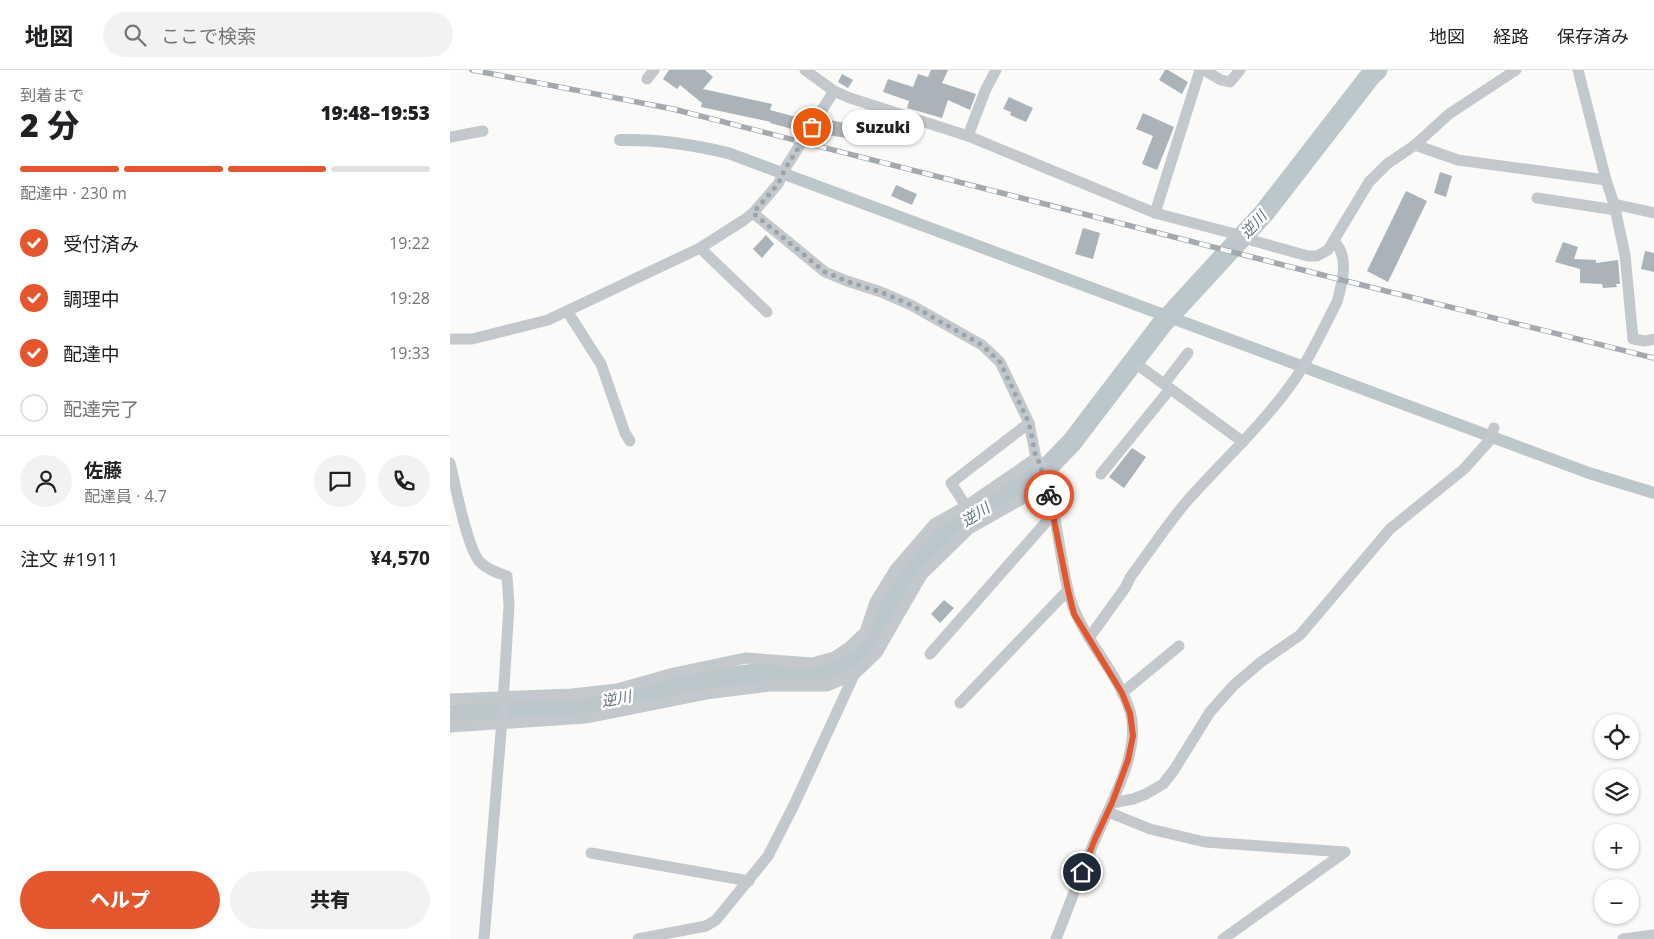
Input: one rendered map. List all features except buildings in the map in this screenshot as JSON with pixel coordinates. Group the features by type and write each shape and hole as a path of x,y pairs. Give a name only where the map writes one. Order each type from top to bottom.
{"street":[{"path":"805,70 834,91 968,136 1155,213 1308,256 1317,256 1328,250 1369,182 1387,164 1415,145 1449,114 1516,70"},
{"path":"968,136 985,91 996,70"},
{"path":"1155,213 1200,70"},
{"path":"1204,70 1221,80 1230,82 1240,70"},
{"path":"1578,70 1606,180 1615,207 1625,255 1633,339 1645,340 1654,338"},
{"path":"450,339 472,338 548,320 700,248 753,213 778,184 786,167 834,91"},
{"path":"450,137 483,131"},
{"path":"1415,145 1458,160 1606,180"},
{"path":"1538,198 1654,213"},
{"path":"753,213 825,272 911,305 982,345 1000,362 1029,423 1037,460 1054,513 1074,614 1122,693 1130,713 1133,736 1128,760 1056,939"},
{"path":"1089,638 1125,588 1131,576 1187,501 1243,442 1290,386 1308,359 1340,293 1343,256 1341,250 1334,242"},
{"path":"700,248 767,312"},
{"path":"567,311 601,364 625,433 630,441"},
{"path":"1101,474 1167,386 1188,353"},
{"path":"1142,368 1243,442"},
{"path":"966,506 951,483 1029,423"},
{"path":"1110,807 1146,794 1163,784 1174,770 1210,712 1234,685 1300,634 1390,529 1464,469 1492,433"},
{"path":"450,699 503,701 617,689 670,674 746,658 812,663 834,657 864,632 875,602 896,568 934,524 966,506 1037,460"},
{"path":"450,462 470,545 474,554 488,568 507,576 509,606 502,722 484,939"},
{"path":"638,939 706,926 716,920 768,856 794,805 854,675 877,653 922,575 969,529 1045,481"},
{"path":"930,654 1054,513"},
{"path":"960,703 1068,590"},
{"path":"1122,693 1179,646"},
{"path":"450,727 502,722 586,718 706,694 770,686 827,686 854,675"},
{"path":"1110,807 1150,829 1205,842 1345,852 1222,939"},
{"path":"591,853 748,881"},
{"path":"1623,939 1654,935"}],"waterway":[{"name":"逆川","path":"450,715 572,707 710,680 764,673 818,674 836,669 851,661 868,641 907,574 944,534 1048,467 1072,442 1162,324 1264,213 1371,75 1377,70"},
{"path":"620,140 648,140 674,143 728,153 1589,473 1654,493"}],"railway":[{"path":"472,70 673,109 1654,358"}],"way so far":[{"path":"812,127 787,165 778,184 753,213 825,272 911,305 982,345 994,356 1000,362 1029,423 1036,458 1039,462 1049,495"}],"place":[{"name":"Suzuki","path":"812,127"}],"route":[{"path":"1049,495 1074,614 1122,693 1130,713 1133,736 1128,760 1112,803 1082,872"}]}
